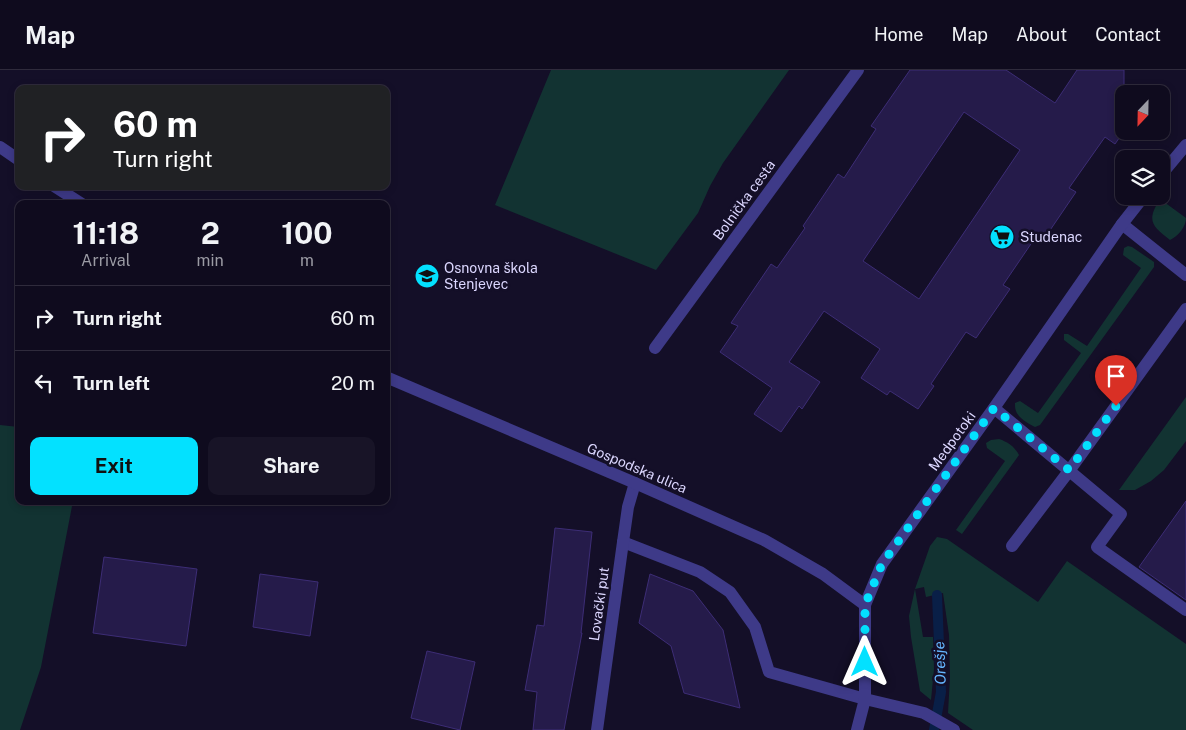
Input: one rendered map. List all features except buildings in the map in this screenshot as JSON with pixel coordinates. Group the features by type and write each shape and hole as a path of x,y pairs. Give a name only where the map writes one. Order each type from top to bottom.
{"street":[{"name":"Bolnička cesta","path":"655,348 858,70"},
{"path":"1170,164 1186,144"},
{"path":"0,147 15,157"},
{"path":"60,190 76,200"},
{"name":"Medpotoki","path":"857,730 864,699 865,605 882,564 1137,205"},
{"path":"1122,224 1186,274"},
{"path":"1012,546 1186,309"},
{"name":"Gospodska ulica","path":"390,379 764,540 823,574 865,605"},
{"path":"994,408 1121,514 1097,547 1186,610"},
{"name":"Lovački put","path":"597,730 628,507 635,483"},
{"path":"623,542 700,572 730,592 755,628 769,672 864,699 924,712 953,729"}],"green space":[{"path":"551,70 789,70 723,163 698,213 656,270 495,205"},
{"path":"1157,205 1168,205 1186,218 1185,225 1181,231 1170,240 1155,227 1152,218"},
{"path":"1128,246 1154,262 1154,267 1040,425 1033,426 1017,414 1015,403 1020,401 1038,413 1081,353 1064,340 1064,334 1068,334 1087,346 1141,268 1123,255 1124,248"},
{"path":"1186,397 1186,441 1164,470 1151,481 1135,490 1119,490"},
{"path":"0,425 15,427 15,505 72,505 41,667 20,730 0,730"},
{"path":"999,439 1011,445 1019,455 962,534 956,530 1005,461 987,448 986,443"},
{"path":"937,537 947,539 1038,602 1067,561 1186,644 1186,730 973,730 948,713 950,677 949,635 943,593 926,597 924,587 915,589 930,546"},
{"path":"915,589 923,637 933,637 934,669 931,700 920,691 911,637 909,616"}],"waterway":[{"name":"Orešje","path":"934,730 941,692 937,595"}],"place":[{"name":"Studenac","path":"1002,237"},
{"name":"Osnovna škola Stenjevec","path":"427,276"}],"route":[{"path":"865,662 865,605 882,564 994,408 1069,470 1116,406"}]}
